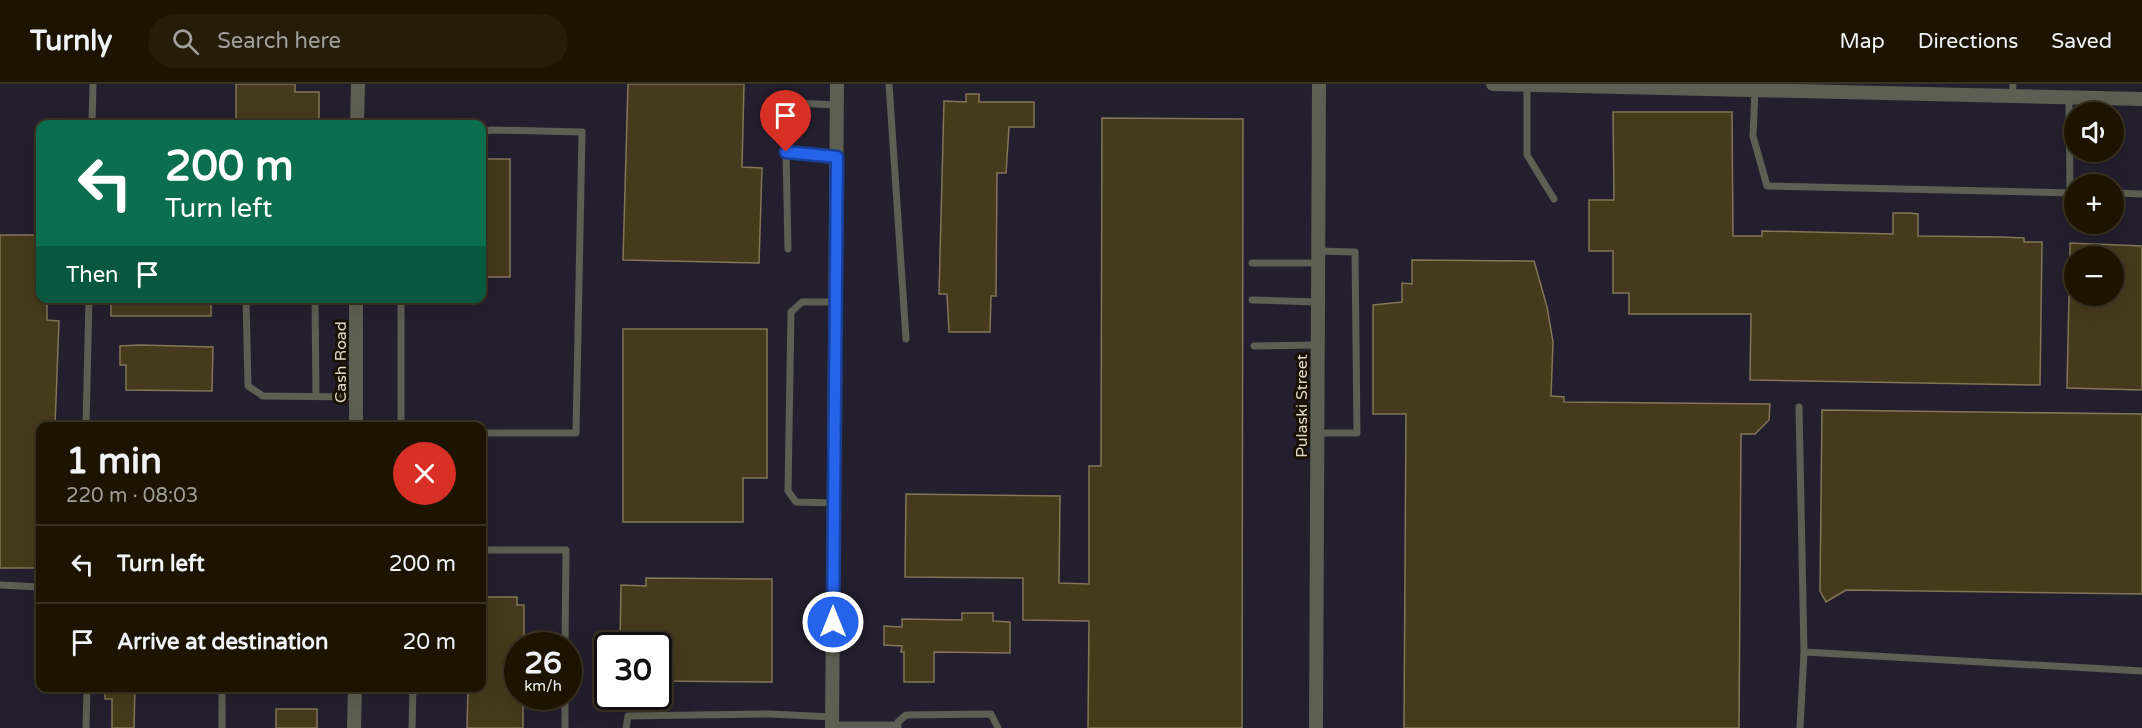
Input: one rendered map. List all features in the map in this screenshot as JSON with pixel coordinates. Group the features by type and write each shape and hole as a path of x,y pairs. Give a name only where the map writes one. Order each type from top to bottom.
{"street":[{"path":"357,120 358,84"},
{"path":"832,723 837,84"},
{"name":"Pulaski Street","path":"1316,728 1318,84"},
{"path":"1493,84 1755,89 2012,90 2068,97 2142,99"},
{"name":"Cash Road","path":"356,303 356,422"},
{"path":"354,728 355,692"}],"lane":[{"path":"92,120 93,84"},
{"path":"889,84 906,339"},
{"path":"1527,85 1527,155 1554,199"},
{"path":"1755,89 1753,136 1767,186 2064,193"},
{"path":"2068,97 2071,174"},
{"path":"789,249 786,152 780,141 782,110 795,103 837,105"},
{"path":"486,131 582,132 576,433 486,433"},
{"path":"786,152 837,157"},
{"path":"2124,194 2142,194"},
{"path":"1252,263 1355,252 1357,433 1317,433"},
{"path":"1252,300 1318,302"},
{"path":"834,503 796,502 788,491 791,312 802,302 836,302"},
{"path":"86,422 89,303"},
{"path":"246,303 248,386 263,396 356,397"},
{"path":"315,303 316,396"},
{"path":"401,303 401,422"},
{"path":"1254,346 1317,345"},
{"path":"1799,408 1804,652 1800,728"},
{"path":"486,550 566,550 565,632"},
{"path":"0,585 36,587"},
{"path":"1804,652 2142,671"},
{"path":"86,728 87,692"},
{"path":"222,692 222,728"},
{"path":"412,728 413,692"},
{"path":"565,710 565,728"},
{"path":"626,728 628,716 770,714 832,723 898,726 906,715 991,714 998,728"}],"shaded area":[{"path":"0,84 2142,84 2142,728 0,728"}],"building":[{"path":"236,84 295,84 295,92 319,92 319,120 236,120"},
{"path":"628,84 744,84 742,167 762,168 759,263 623,260"},
{"path":"966,94 979,94 979,102 1034,102 1034,127 1009,127 1006,173 997,173 996,296 991,296 990,332 949,332 947,294 939,294 944,101 966,102"},
{"path":"1613,112 1732,112 1733,236 1762,236 1762,231 1893,234 1893,213 1910,213 1918,214 1918,236 2024,238 2024,242 2042,242 2040,385 1750,380 1751,314 1629,314 1629,293 1613,293 1613,251 1589,251 1589,200 1614,200"},
{"path":"1102,118 1243,119 1242,728 1088,728 1089,621 1023,620 1023,578 905,577 906,494 1060,496 1059,583 1089,584 1089,466 1101,466"},
{"path":"486,159 510,159 510,277 486,277"},
{"path":"0,235 36,235 36,303 47,303 47,320 59,321 55,422 36,422 36,568 0,568"},
{"path":"2070,243 2142,246 2142,390 2067,388 2069,306 2124,306 2124,246 2070,246"},
{"path":"1412,260 1534,261 1547,307 1553,342 1551,396 1564,397 1564,402 1770,404 1769,420 1755,434 1741,434 1739,728 1404,728 1406,414 1373,414 1373,305 1402,302 1402,283 1412,284"},
{"path":"111,303 211,303 211,316 111,316"},
{"path":"623,329 767,329 767,478 743,478 743,522 623,522"},
{"path":"120,346 213,347 212,391 126,390 126,365 120,365"},
{"path":"1822,410 2142,414 2142,594 1846,590 1826,602 1820,591"},
{"path":"646,578 772,579 772,682 672,681 672,632 620,632 621,585 646,586"},
{"path":"486,597 517,597 517,605 524,605 524,632 504,632 504,710 523,710 523,728 467,728 468,692 486,692"},
{"path":"962,613 993,613 993,621 1010,622 1010,653 934,652 934,682 904,682 902,646 884,645 884,626 902,627 902,619 962,620"},
{"path":"105,692 135,692 134,728 112,728 112,699 105,699"},
{"path":"276,709 317,709 317,728 276,728"}],"route":[{"path":"786,152 837,157 833,622"}]}
